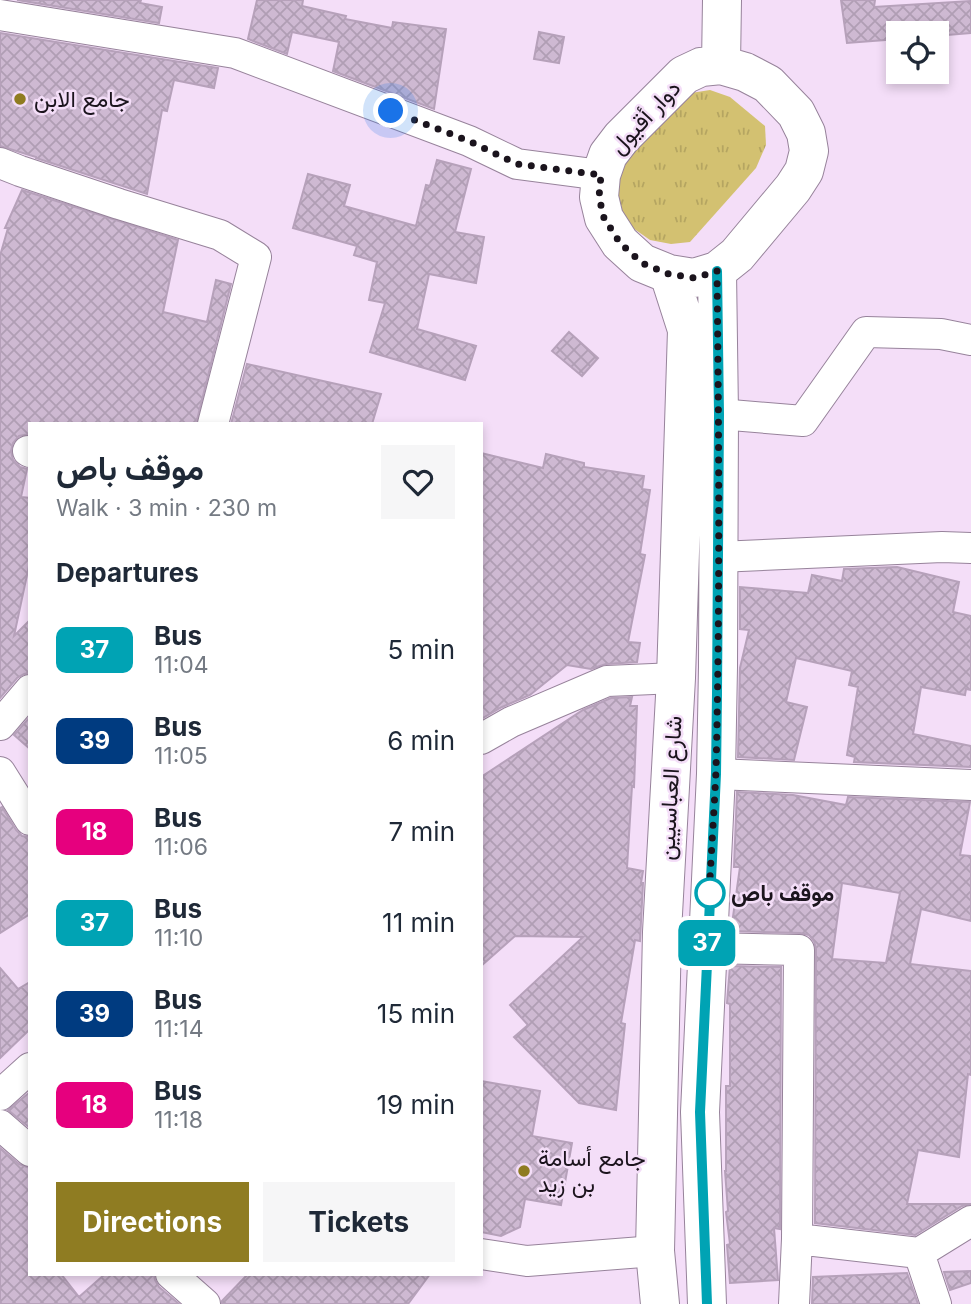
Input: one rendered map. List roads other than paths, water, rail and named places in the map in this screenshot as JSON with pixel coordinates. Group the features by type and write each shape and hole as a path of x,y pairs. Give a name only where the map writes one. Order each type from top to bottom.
{"main road":[{"path":"717,271 737,255 793,188 804,171 808,151 806,133 796,113 768,84 745,72 721,65 723,0"},
{"name":"دوار أقيول","path":"717,271 694,278 669,274 642,263 620,243 604,218 599,197 601,175 608,155 621,138 684,75 702,67 721,65"},
{"name":"شارع العباسيين","path":"707,1304 700,1112 716,774 719,414 717,271"},
{"name":"شارع العباسيين","path":"660,1304 655,1251 662,932 676,678 687,330 669,274"}],"street":[{"path":"0,15 235,52 469,141 517,164 601,175"},
{"path":"0,163 220,236 256,257 214,422"},
{"path":"719,414 803,421 866,332 941,334 971,340"},
{"path":"718,557 971,548"},
{"path":"483,738 511,722 607,681 676,678"},
{"path":"0,725 28,692"},
{"path":"0,772 28,817"},
{"path":"716,774 971,785"},
{"path":"707,948 799,950 794,1304"},
{"path":"0,1095 28,1070"},
{"path":"0,1125 28,1149"},
{"path":"797,1238 919,1253 971,1221"},
{"path":"483,1254 527,1261 655,1251"},
{"path":"919,1253 936,1304"},
{"path":"173,1276 205,1304"}],"place":[{"name":"جامع الابن","path":"20,99"},
{"name":"موقف باص","path":"710,893"},
{"name":"جامع أسامة بن زيد","path":"524,1171"}]}
